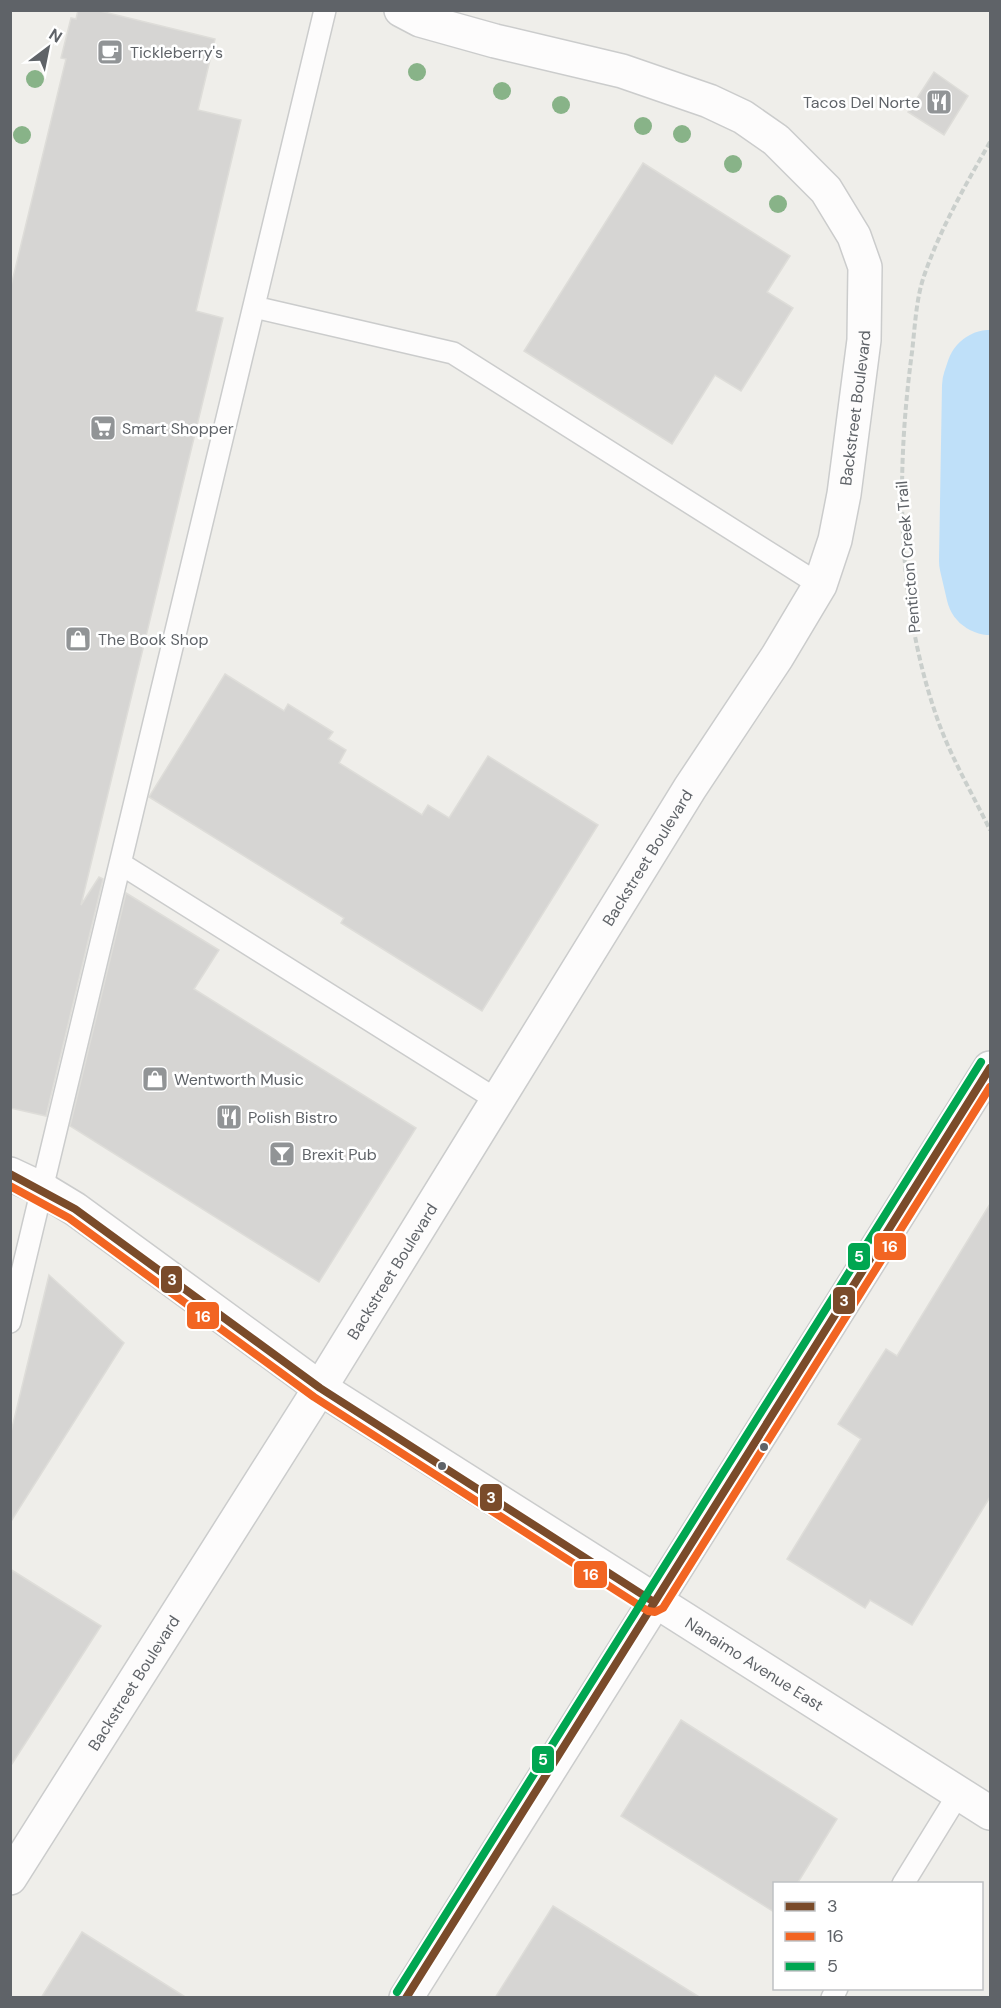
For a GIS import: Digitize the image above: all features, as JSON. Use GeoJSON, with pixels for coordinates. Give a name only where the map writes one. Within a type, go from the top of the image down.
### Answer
{"type":"FeatureCollection","features":[{"type":"Feature","properties":{"kind":"street","name":"Backstreet Boulevard"},"geometry":{"type":"LineString","coordinates":[[10,1878],[320,1388],[497,1100],[820,585],[835,540],[844,494],[866,310],[865,267],[854,236],[831,197],[804,165],[776,140],[743,117],[709,101],[622,71],[495,41],[420,20],[401,10]]}},
{"type":"Feature","properties":{"kind":"street"},"geometry":{"type":"LineString","coordinates":[[406,1998],[990,1068]]}},
{"type":"Feature","properties":{"kind":"street","name":"Nanaimo Avenue East"},"geometry":{"type":"LineString","coordinates":[[10,1174],[42,1189],[75,1209],[320,1388],[654,1602],[990,1813]]}},
{"type":"Feature","properties":{"kind":"lane"},"geometry":{"type":"LineString","coordinates":[[10,1322],[325,10]]}},
{"type":"Feature","properties":{"kind":"lane"},"geometry":{"type":"LineString","coordinates":[[254,307],[453,353],[820,585]]}},
{"type":"Feature","properties":{"kind":"lane"},"geometry":{"type":"LineString","coordinates":[[121,864],[497,1100]]}},
{"type":"Feature","properties":{"kind":"lane"},"geometry":{"type":"LineString","coordinates":[[904,1882],[959,1793]]}},
{"type":"Feature","properties":{"kind":"path","name":"Penticton Creek Trail"},"geometry":{"type":"LineString","coordinates":[[990,142],[947,220],[923,278],[908,381],[901,463],[907,579],[918,653],[936,717],[990,830]]}},
{"type":"Feature","properties":{"kind":"building"},"geometry":{"type":"Polygon","coordinates":[[[78,10],[96,10],[215,39],[198,110],[241,120],[196,311],[223,318],[81,905],[99,877],[103,879],[46,1116],[10,1108],[10,290],[66,59],[61,58],[71,18],[76,19],[78,10]]]}},
{"type":"Feature","properties":{"kind":"building","name":"Tacos Del Norte"},"geometry":{"type":"Polygon","coordinates":[[[934,72],[968,96],[944,135],[908,112],[934,72]]]}},
{"type":"Feature","properties":{"kind":"building"},"geometry":{"type":"Polygon","coordinates":[[[643,163],[790,256],[767,292],[793,308],[741,391],[715,375],[672,444],[524,351],[643,163]]]}},
{"type":"Feature","properties":{"kind":"building"},"geometry":{"type":"Polygon","coordinates":[[[225,674],[284,711],[288,704],[333,732],[328,739],[346,750],[339,763],[422,815],[428,805],[449,818],[488,756],[598,825],[482,1011],[341,923],[344,918],[149,797],[225,674]]]}},
{"type":"Feature","properties":{"kind":"building"},"geometry":{"type":"Polygon","coordinates":[[[126,893],[219,950],[194,989],[416,1128],[319,1282],[70,1126],[126,893]]]}},
{"type":"Feature","properties":{"kind":"building"},"geometry":{"type":"Polygon","coordinates":[[[990,1204],[990,1497],[912,1625],[870,1600],[865,1608],[787,1559],[861,1439],[838,1424],[886,1349],[897,1356],[990,1204]]]}},
{"type":"Feature","properties":{"kind":"building"},"geometry":{"type":"Polygon","coordinates":[[[49,1275],[124,1343],[10,1523],[10,1436],[49,1275]]]}},
{"type":"Feature","properties":{"kind":"building"},"geometry":{"type":"Polygon","coordinates":[[[10,1569],[101,1626],[10,1767],[10,1569]]]}},
{"type":"Feature","properties":{"kind":"building"},"geometry":{"type":"Polygon","coordinates":[[[681,1720],[837,1819],[798,1882],[773,1882],[773,1911],[621,1816],[681,1720]]]}},
{"type":"Feature","properties":{"kind":"building"},"geometry":{"type":"Polygon","coordinates":[[[553,1906],[701,1998],[495,1998],[553,1906]]]}},
{"type":"Feature","properties":{"kind":"building"},"geometry":{"type":"Polygon","coordinates":[[[82,1932],[187,1998],[41,1998],[82,1932]]]}},
{"type":"Feature","properties":{"kind":"waterway"},"geometry":{"type":"LineString","coordinates":[[990,374],[986,386],[983,561],[990,591]]}},
{"type":"Feature","properties":{"kind":"transit line","name":"5"},"geometry":{"type":"LineString","coordinates":[[397,1992],[981,1062]]}},
{"type":"Feature","properties":{"kind":"transit line","name":"3"},"geometry":{"type":"LineString","coordinates":[[406,1998],[990,1068]]}},
{"type":"Feature","properties":{"kind":"transit line","name":"16"},"geometry":{"type":"LineString","coordinates":[[10,1186],[69,1218],[314,1397],[648,1611],[655,1612],[663,1608],[990,1087]]}},
{"type":"Feature","properties":{"kind":"transit line","name":"3"},"geometry":{"type":"LineString","coordinates":[[10,1174],[75,1209],[320,1388],[654,1602]]}},
{"type":"Feature","properties":{"kind":"place","name":"Tickleberry's"},"geometry":{"type":"Point","coordinates":[110,52]}},
{"type":"Feature","properties":{"kind":"place","name":"Tacos Del Norte"},"geometry":{"type":"Point","coordinates":[939,102]}},
{"type":"Feature","properties":{"kind":"place","name":"Smart Shopper"},"geometry":{"type":"Point","coordinates":[103,428]}},
{"type":"Feature","properties":{"kind":"place","name":"The Book Shop"},"geometry":{"type":"Point","coordinates":[78,639]}},
{"type":"Feature","properties":{"kind":"place","name":"Wentworth Music"},"geometry":{"type":"Point","coordinates":[155,1079]}},
{"type":"Feature","properties":{"kind":"place","name":"Polish Bistro"},"geometry":{"type":"Point","coordinates":[229,1117]}},
{"type":"Feature","properties":{"kind":"place","name":"Brexit Pub"},"geometry":{"type":"Point","coordinates":[282,1154]}}]}
